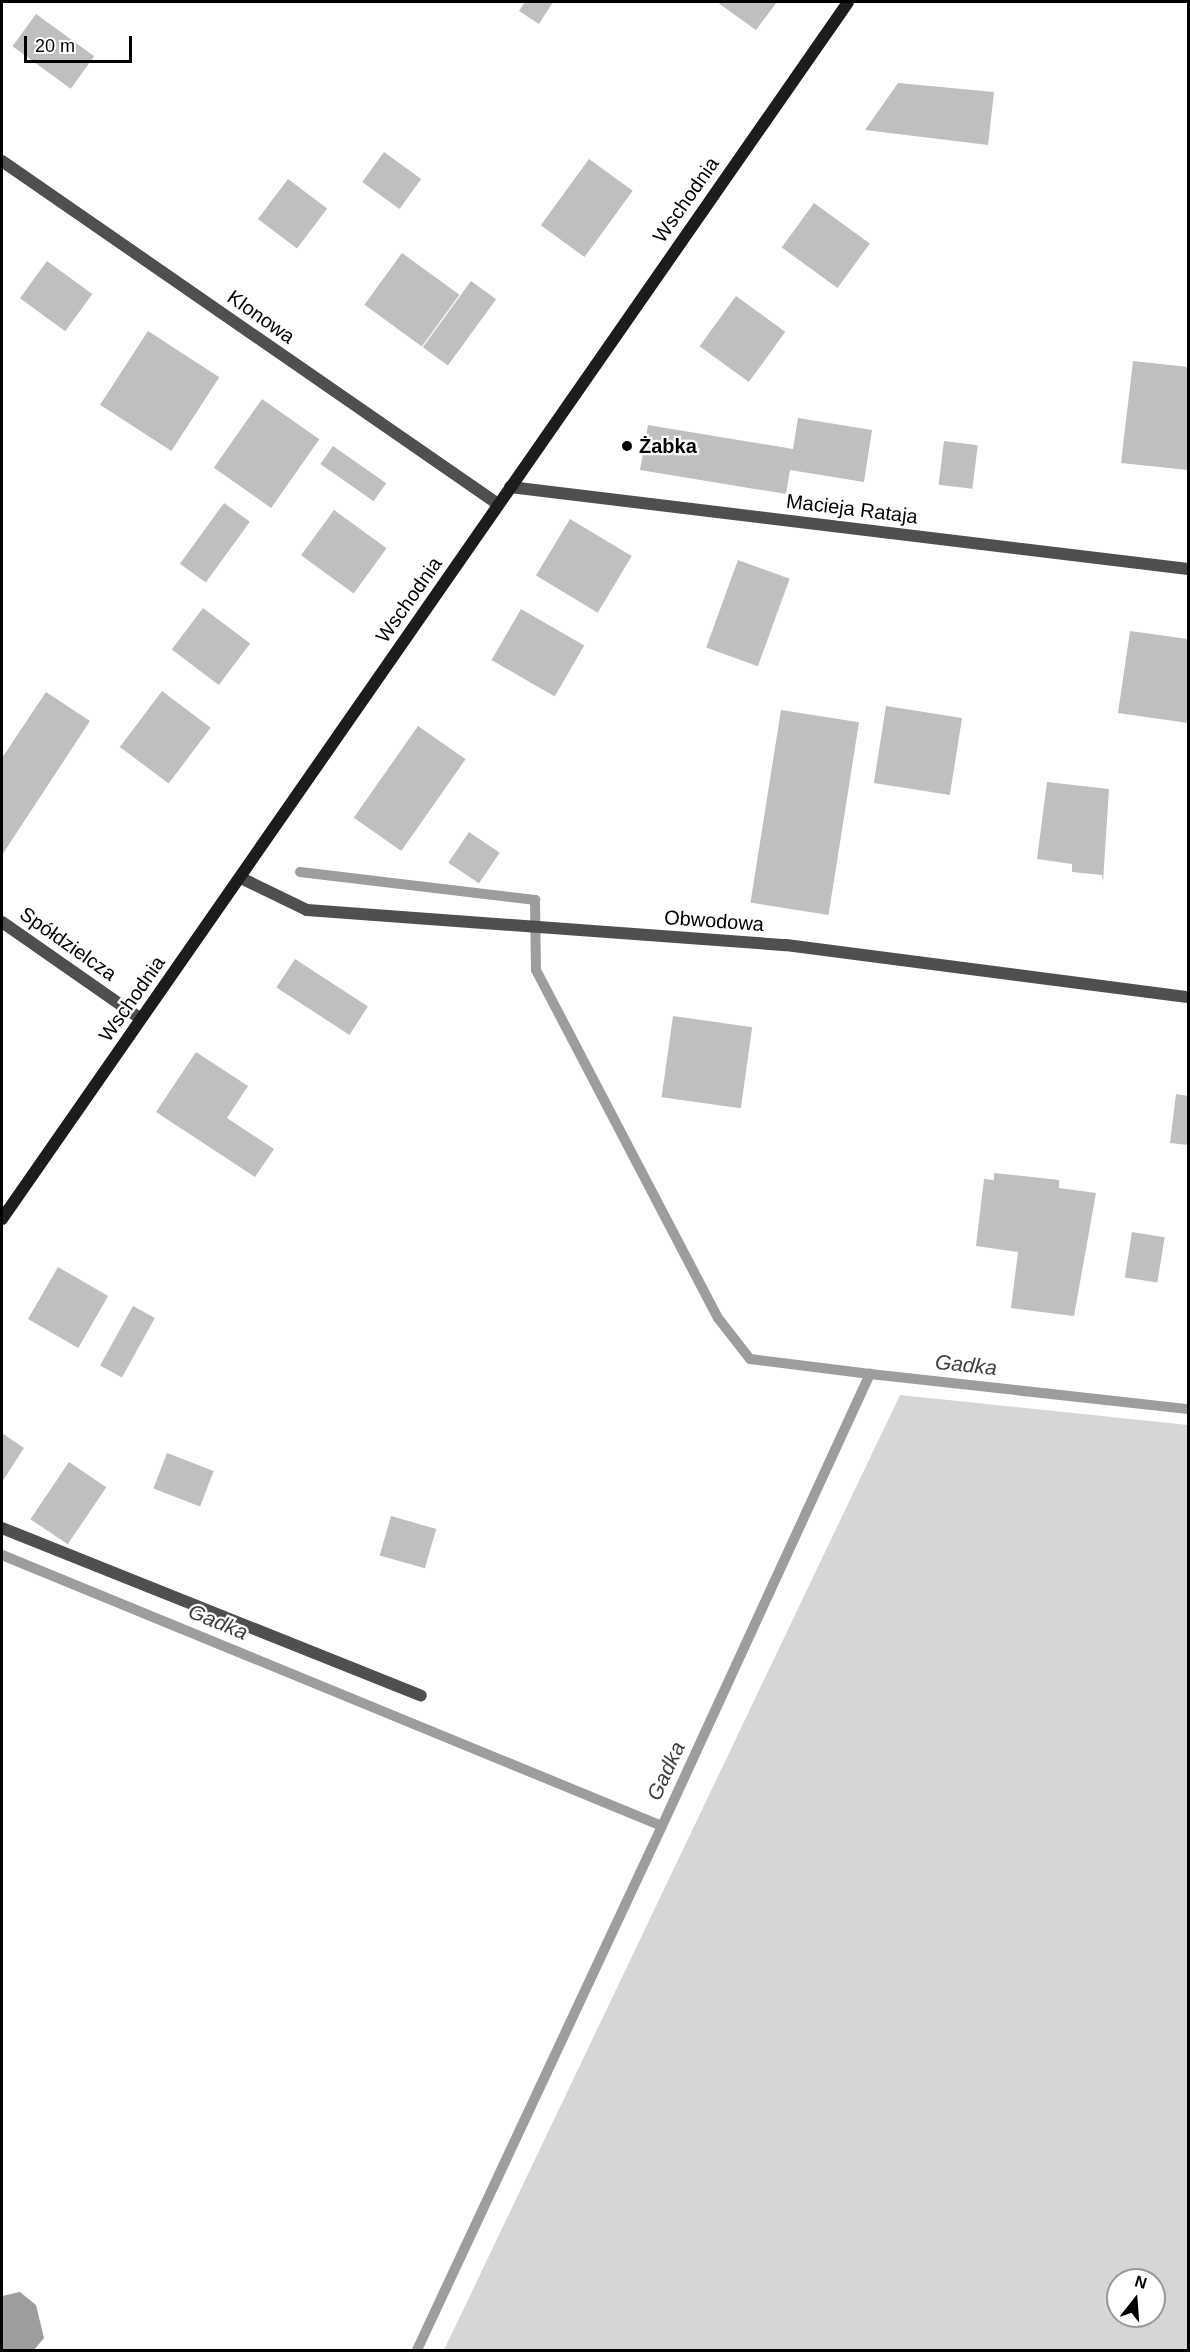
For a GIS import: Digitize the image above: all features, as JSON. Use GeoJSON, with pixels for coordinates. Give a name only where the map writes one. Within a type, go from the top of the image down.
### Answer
{"type":"FeatureCollection","features":[{"type":"Feature","properties":{"kind":"street","name":"Wschodnia"},"geometry":{"type":"LineString","coordinates":[[2,1220],[848,2]]}},
{"type":"Feature","properties":{"kind":"street","name":"Klonowa"},"geometry":{"type":"LineString","coordinates":[[2,161],[498,504]]}},
{"type":"Feature","properties":{"kind":"street","name":"Macieja Rataja"},"geometry":{"type":"LineString","coordinates":[[510,488],[1188,569]]}},
{"type":"Feature","properties":{"kind":"street","name":"Obwodowa"},"geometry":{"type":"LineString","coordinates":[[241,878],[307,910],[786,945],[1188,997]]}},
{"type":"Feature","properties":{"kind":"street","name":"Spółdzielcza"},"geometry":{"type":"LineString","coordinates":[[2,922],[141,1019]]}},
{"type":"Feature","properties":{"kind":"street"},"geometry":{"type":"LineString","coordinates":[[2,1528],[421,1696]]}},
{"type":"Feature","properties":{"kind":"shaded area"},"geometry":{"type":"Polygon","coordinates":[[[900,1395],[1188,1425],[1188,2350],[444,2350],[900,1395]]]}},
{"type":"Feature","properties":{"kind":"shaded area"},"geometry":{"type":"Polygon","coordinates":[[[20,2292],[36,2305],[44,2338],[34,2350],[2,2350],[2,2296],[20,2292]]]}},
{"type":"Feature","properties":{"kind":"building"},"geometry":{"type":"Polygon","coordinates":[[[525,2],[553,2],[539,24],[519,11],[525,2]]]}},
{"type":"Feature","properties":{"kind":"building"},"geometry":{"type":"Polygon","coordinates":[[[717,2],[777,2],[756,30],[717,2]]]}},
{"type":"Feature","properties":{"kind":"building"},"geometry":{"type":"Polygon","coordinates":[[[36,14],[94,56],[71,89],[12,46],[36,14]]]}},
{"type":"Feature","properties":{"kind":"building"},"geometry":{"type":"Polygon","coordinates":[[[898,83],[994,92],[988,145],[865,130],[898,83]]]}},
{"type":"Feature","properties":{"kind":"building"},"geometry":{"type":"Polygon","coordinates":[[[384,152],[421,179],[399,209],[362,182],[384,152]]]}},
{"type":"Feature","properties":{"kind":"building"},"geometry":{"type":"Polygon","coordinates":[[[589,159],[633,191],[584,257],[541,225],[589,159]]]}},
{"type":"Feature","properties":{"kind":"building"},"geometry":{"type":"Polygon","coordinates":[[[288,179],[327,208],[297,248],[258,219],[288,179]]]}},
{"type":"Feature","properties":{"kind":"building"},"geometry":{"type":"Polygon","coordinates":[[[814,203],[870,244],[837,288],[782,247],[814,203]]]}},
{"type":"Feature","properties":{"kind":"building"},"geometry":{"type":"Polygon","coordinates":[[[402,253],[459,295],[422,347],[364,305],[402,253]]]}},
{"type":"Feature","properties":{"kind":"building"},"geometry":{"type":"Polygon","coordinates":[[[47,261],[92,294],[65,331],[20,298],[47,261]]]}},
{"type":"Feature","properties":{"kind":"building"},"geometry":{"type":"Polygon","coordinates":[[[471,281],[496,299],[448,366],[423,347],[471,281]]]}},
{"type":"Feature","properties":{"kind":"building"},"geometry":{"type":"Polygon","coordinates":[[[736,296],[785,332],[749,382],[700,346],[736,296]]]}},
{"type":"Feature","properties":{"kind":"building"},"geometry":{"type":"Polygon","coordinates":[[[148,331],[219,377],[171,451],[100,405],[148,331]]]}},
{"type":"Feature","properties":{"kind":"building"},"geometry":{"type":"Polygon","coordinates":[[[1133,361],[1188,367],[1188,470],[1121,463],[1133,361]]]}},
{"type":"Feature","properties":{"kind":"building"},"geometry":{"type":"Polygon","coordinates":[[[262,399],[319,439],[271,508],[214,468],[262,399]]]}},
{"type":"Feature","properties":{"kind":"building"},"geometry":{"type":"Polygon","coordinates":[[[798,418],[872,430],[864,482],[790,470],[786,494],[640,470],[648,425],[793,449],[798,418]]]}},
{"type":"Feature","properties":{"kind":"building"},"geometry":{"type":"Polygon","coordinates":[[[944,441],[978,445],[972,489],[939,485],[944,441]]]}},
{"type":"Feature","properties":{"kind":"building"},"geometry":{"type":"Polygon","coordinates":[[[333,446],[386,483],[374,501],[320,464],[333,446]]]}},
{"type":"Feature","properties":{"kind":"building"},"geometry":{"type":"Polygon","coordinates":[[[224,503],[250,522],[206,582],[180,564],[224,503]]]}},
{"type":"Feature","properties":{"kind":"building"},"geometry":{"type":"Polygon","coordinates":[[[334,510],[387,548],[354,594],[301,555],[334,510]]]}},
{"type":"Feature","properties":{"kind":"building"},"geometry":{"type":"Polygon","coordinates":[[[570,519],[632,556],[598,613],[536,576],[570,519]]]}},
{"type":"Feature","properties":{"kind":"building"},"geometry":{"type":"Polygon","coordinates":[[[738,560],[790,579],[758,666],[706,647],[738,560]]]}},
{"type":"Feature","properties":{"kind":"building"},"geometry":{"type":"Polygon","coordinates":[[[203,608],[250,644],[219,685],[172,650],[203,608]]]}},
{"type":"Feature","properties":{"kind":"building"},"geometry":{"type":"Polygon","coordinates":[[[521,609],[584,646],[555,697],[492,660],[521,609]]]}},
{"type":"Feature","properties":{"kind":"building"},"geometry":{"type":"Polygon","coordinates":[[[1130,631],[1188,639],[1188,723],[1118,713],[1130,631]]]}},
{"type":"Feature","properties":{"kind":"building"},"geometry":{"type":"Polygon","coordinates":[[[162,691],[211,728],[169,784],[120,747],[162,691]]]}},
{"type":"Feature","properties":{"kind":"building"},"geometry":{"type":"Polygon","coordinates":[[[46,692],[90,721],[2,855],[2,758],[46,692]]]}},
{"type":"Feature","properties":{"kind":"building"},"geometry":{"type":"Polygon","coordinates":[[[886,706],[962,718],[950,795],[874,783],[886,706]]]}},
{"type":"Feature","properties":{"kind":"building"},"geometry":{"type":"Polygon","coordinates":[[[781,710],[859,722],[829,915],[750,903],[781,710]]]}},
{"type":"Feature","properties":{"kind":"building"},"geometry":{"type":"Polygon","coordinates":[[[418,726],[466,759],[401,851],[354,818],[418,726]]]}},
{"type":"Feature","properties":{"kind":"building"},"geometry":{"type":"Polygon","coordinates":[[[1047,782],[1109,789],[1103,882],[1102,875],[1072,872],[1072,864],[1037,859],[1047,782]]]}},
{"type":"Feature","properties":{"kind":"building"},"geometry":{"type":"Polygon","coordinates":[[[469,832],[500,853],[479,883],[448,863],[469,832]]]}},
{"type":"Feature","properties":{"kind":"building"},"geometry":{"type":"Polygon","coordinates":[[[295,959],[368,1006],[349,1035],[276,988],[295,959]]]}},
{"type":"Feature","properties":{"kind":"building"},"geometry":{"type":"Polygon","coordinates":[[[673,1016],[752,1027],[741,1108],[662,1097],[673,1016]]]}},
{"type":"Feature","properties":{"kind":"building"},"geometry":{"type":"Polygon","coordinates":[[[196,1052],[248,1086],[227,1118],[274,1149],[255,1177],[156,1112],[196,1052]]]}},
{"type":"Feature","properties":{"kind":"building"},"geometry":{"type":"Polygon","coordinates":[[[1176,1094],[1188,1096],[1188,1145],[1170,1143],[1176,1094]]]}},
{"type":"Feature","properties":{"kind":"building"},"geometry":{"type":"Polygon","coordinates":[[[994,1173],[1059,1180],[1059,1188],[1096,1193],[1074,1316],[1011,1308],[1018,1252],[976,1246],[984,1179],[994,1180],[994,1173]]]}},
{"type":"Feature","properties":{"kind":"building"},"geometry":{"type":"Polygon","coordinates":[[[1132,1232],[1165,1237],[1157,1283],[1125,1277],[1132,1232]]]}},
{"type":"Feature","properties":{"kind":"building"},"geometry":{"type":"Polygon","coordinates":[[[58,1267],[108,1296],[78,1348],[28,1319],[58,1267]]]}},
{"type":"Feature","properties":{"kind":"building"},"geometry":{"type":"Polygon","coordinates":[[[133,1306],[155,1318],[122,1378],[100,1365],[133,1306]]]}},
{"type":"Feature","properties":{"kind":"building"},"geometry":{"type":"Polygon","coordinates":[[[2,1433],[24,1448],[2,1482],[2,1433]]]}},
{"type":"Feature","properties":{"kind":"building"},"geometry":{"type":"Polygon","coordinates":[[[167,1453],[214,1471],[200,1506],[153,1488],[167,1453]]]}},
{"type":"Feature","properties":{"kind":"building"},"geometry":{"type":"Polygon","coordinates":[[[69,1462],[106,1487],[68,1544],[30,1519],[69,1462]]]}},
{"type":"Feature","properties":{"kind":"building"},"geometry":{"type":"Polygon","coordinates":[[[391,1516],[436,1529],[425,1568],[380,1555],[391,1516]]]}},
{"type":"Feature","properties":{"kind":"waterway"},"geometry":{"type":"LineString","coordinates":[[300,872],[535,900],[536,970],[718,1318],[750,1359],[870,1374]]}},
{"type":"Feature","properties":{"kind":"waterway","name":"Gadka"},"geometry":{"type":"LineString","coordinates":[[2,1555],[662,1826],[870,1374],[1188,1409]]}},
{"type":"Feature","properties":{"kind":"waterway"},"geometry":{"type":"LineString","coordinates":[[417,2350],[662,1826]]}},
{"type":"Feature","properties":{"kind":"place","name":"Żabka"},"geometry":{"type":"Point","coordinates":[627,446]}}]}
